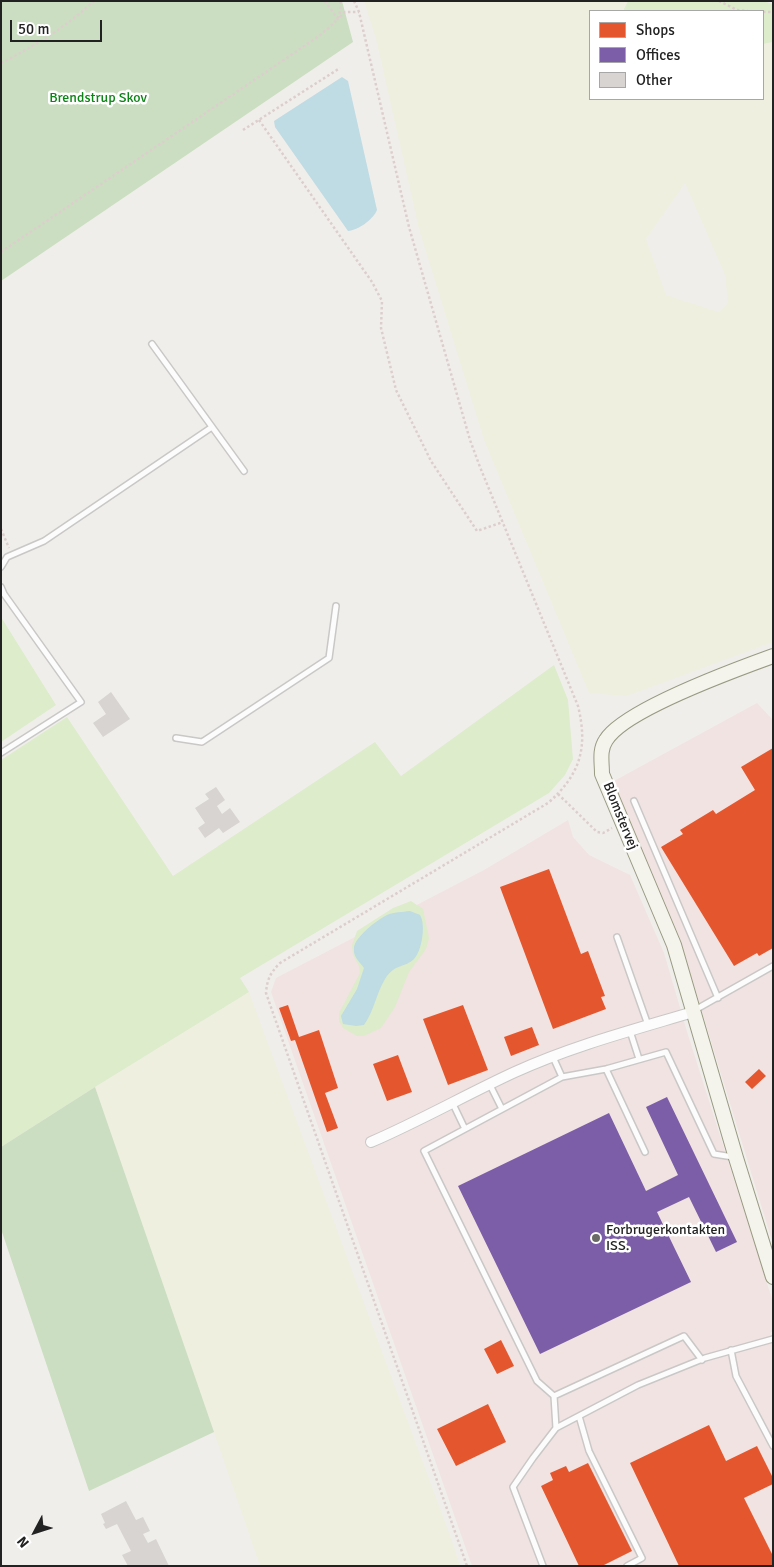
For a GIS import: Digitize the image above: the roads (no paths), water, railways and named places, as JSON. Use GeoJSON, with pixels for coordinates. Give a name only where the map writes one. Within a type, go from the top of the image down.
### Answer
{"type":"FeatureCollection","features":[{"type":"Feature","properties":{"kind":"street","name":"Blomstervej"},"geometry":{"type":"LineString","coordinates":[[773,656],[723,674],[648,709],[618,726],[605,740],[601,751],[602,774],[674,945],[773,1277]]}},
{"type":"Feature","properties":{"kind":"street"},"geometry":{"type":"LineString","coordinates":[[371,1142],[553,1057],[693,1012]]}},
{"type":"Feature","properties":{"kind":"lane"},"geometry":{"type":"LineString","coordinates":[[152,344],[244,471]]}},
{"type":"Feature","properties":{"kind":"lane"},"geometry":{"type":"LineString","coordinates":[[1,567],[7,557],[44,541],[212,427]]}},
{"type":"Feature","properties":{"kind":"lane"},"geometry":{"type":"LineString","coordinates":[[1,587],[4,594],[81,702],[1,753]]}},
{"type":"Feature","properties":{"kind":"lane"},"geometry":{"type":"LineString","coordinates":[[176,738],[202,742],[330,658],[336,606]]}},
{"type":"Feature","properties":{"kind":"lane"},"geometry":{"type":"LineString","coordinates":[[634,800],[718,998]]}},
{"type":"Feature","properties":{"kind":"lane"},"geometry":{"type":"LineString","coordinates":[[617,937],[648,1025]]}},
{"type":"Feature","properties":{"kind":"lane"},"geometry":{"type":"LineString","coordinates":[[693,1012],[773,966]]}},
{"type":"Feature","properties":{"kind":"lane"},"geometry":{"type":"LineString","coordinates":[[630,1031],[639,1059]]}},
{"type":"Feature","properties":{"kind":"lane"},"geometry":{"type":"LineString","coordinates":[[556,1428],[554,1396],[537,1381],[424,1151],[562,1077],[606,1069],[666,1052],[714,1154],[736,1158]]}},
{"type":"Feature","properties":{"kind":"lane"},"geometry":{"type":"LineString","coordinates":[[553,1057],[562,1077]]}},
{"type":"Feature","properties":{"kind":"lane"},"geometry":{"type":"LineString","coordinates":[[606,1069],[645,1152]]}},
{"type":"Feature","properties":{"kind":"lane"},"geometry":{"type":"LineString","coordinates":[[490,1085],[502,1109]]}},
{"type":"Feature","properties":{"kind":"lane"},"geometry":{"type":"LineString","coordinates":[[453,1104],[465,1129]]}},
{"type":"Feature","properties":{"kind":"lane"},"geometry":{"type":"LineString","coordinates":[[554,1396],[684,1336],[702,1360]]}},
{"type":"Feature","properties":{"kind":"lane"},"geometry":{"type":"LineString","coordinates":[[543,1566],[513,1487],[556,1428],[638,1385],[702,1360],[773,1338]]}},
{"type":"Feature","properties":{"kind":"lane"},"geometry":{"type":"LineString","coordinates":[[731,1350],[736,1376],[773,1446]]}},
{"type":"Feature","properties":{"kind":"lane"},"geometry":{"type":"LineString","coordinates":[[579,1416],[589,1451],[642,1558],[627,1566]]}},
{"type":"Feature","properties":{"kind":"water"},"geometry":{"type":"Polygon","coordinates":[[[342,77],[348,81],[377,210],[365,224],[348,231],[275,127],[274,121],[342,77]]]}},
{"type":"Feature","properties":{"kind":"water"},"geometry":{"type":"Polygon","coordinates":[[[410,911],[420,915],[423,925],[421,944],[417,955],[411,962],[392,970],[385,979],[364,1025],[343,1024],[341,1016],[357,989],[364,968],[354,954],[355,944],[367,929],[383,917],[392,913],[410,911]]]}},
{"type":"Feature","properties":{"kind":"place","name":"Forbrugerkontakten ISS."},"geometry":{"type":"Point","coordinates":[596,1238]}},
{"type":"Feature","properties":{"kind":"park label","name":"Brendstrup Skov"},"geometry":{"type":"Point","coordinates":[98,98]}}]}
